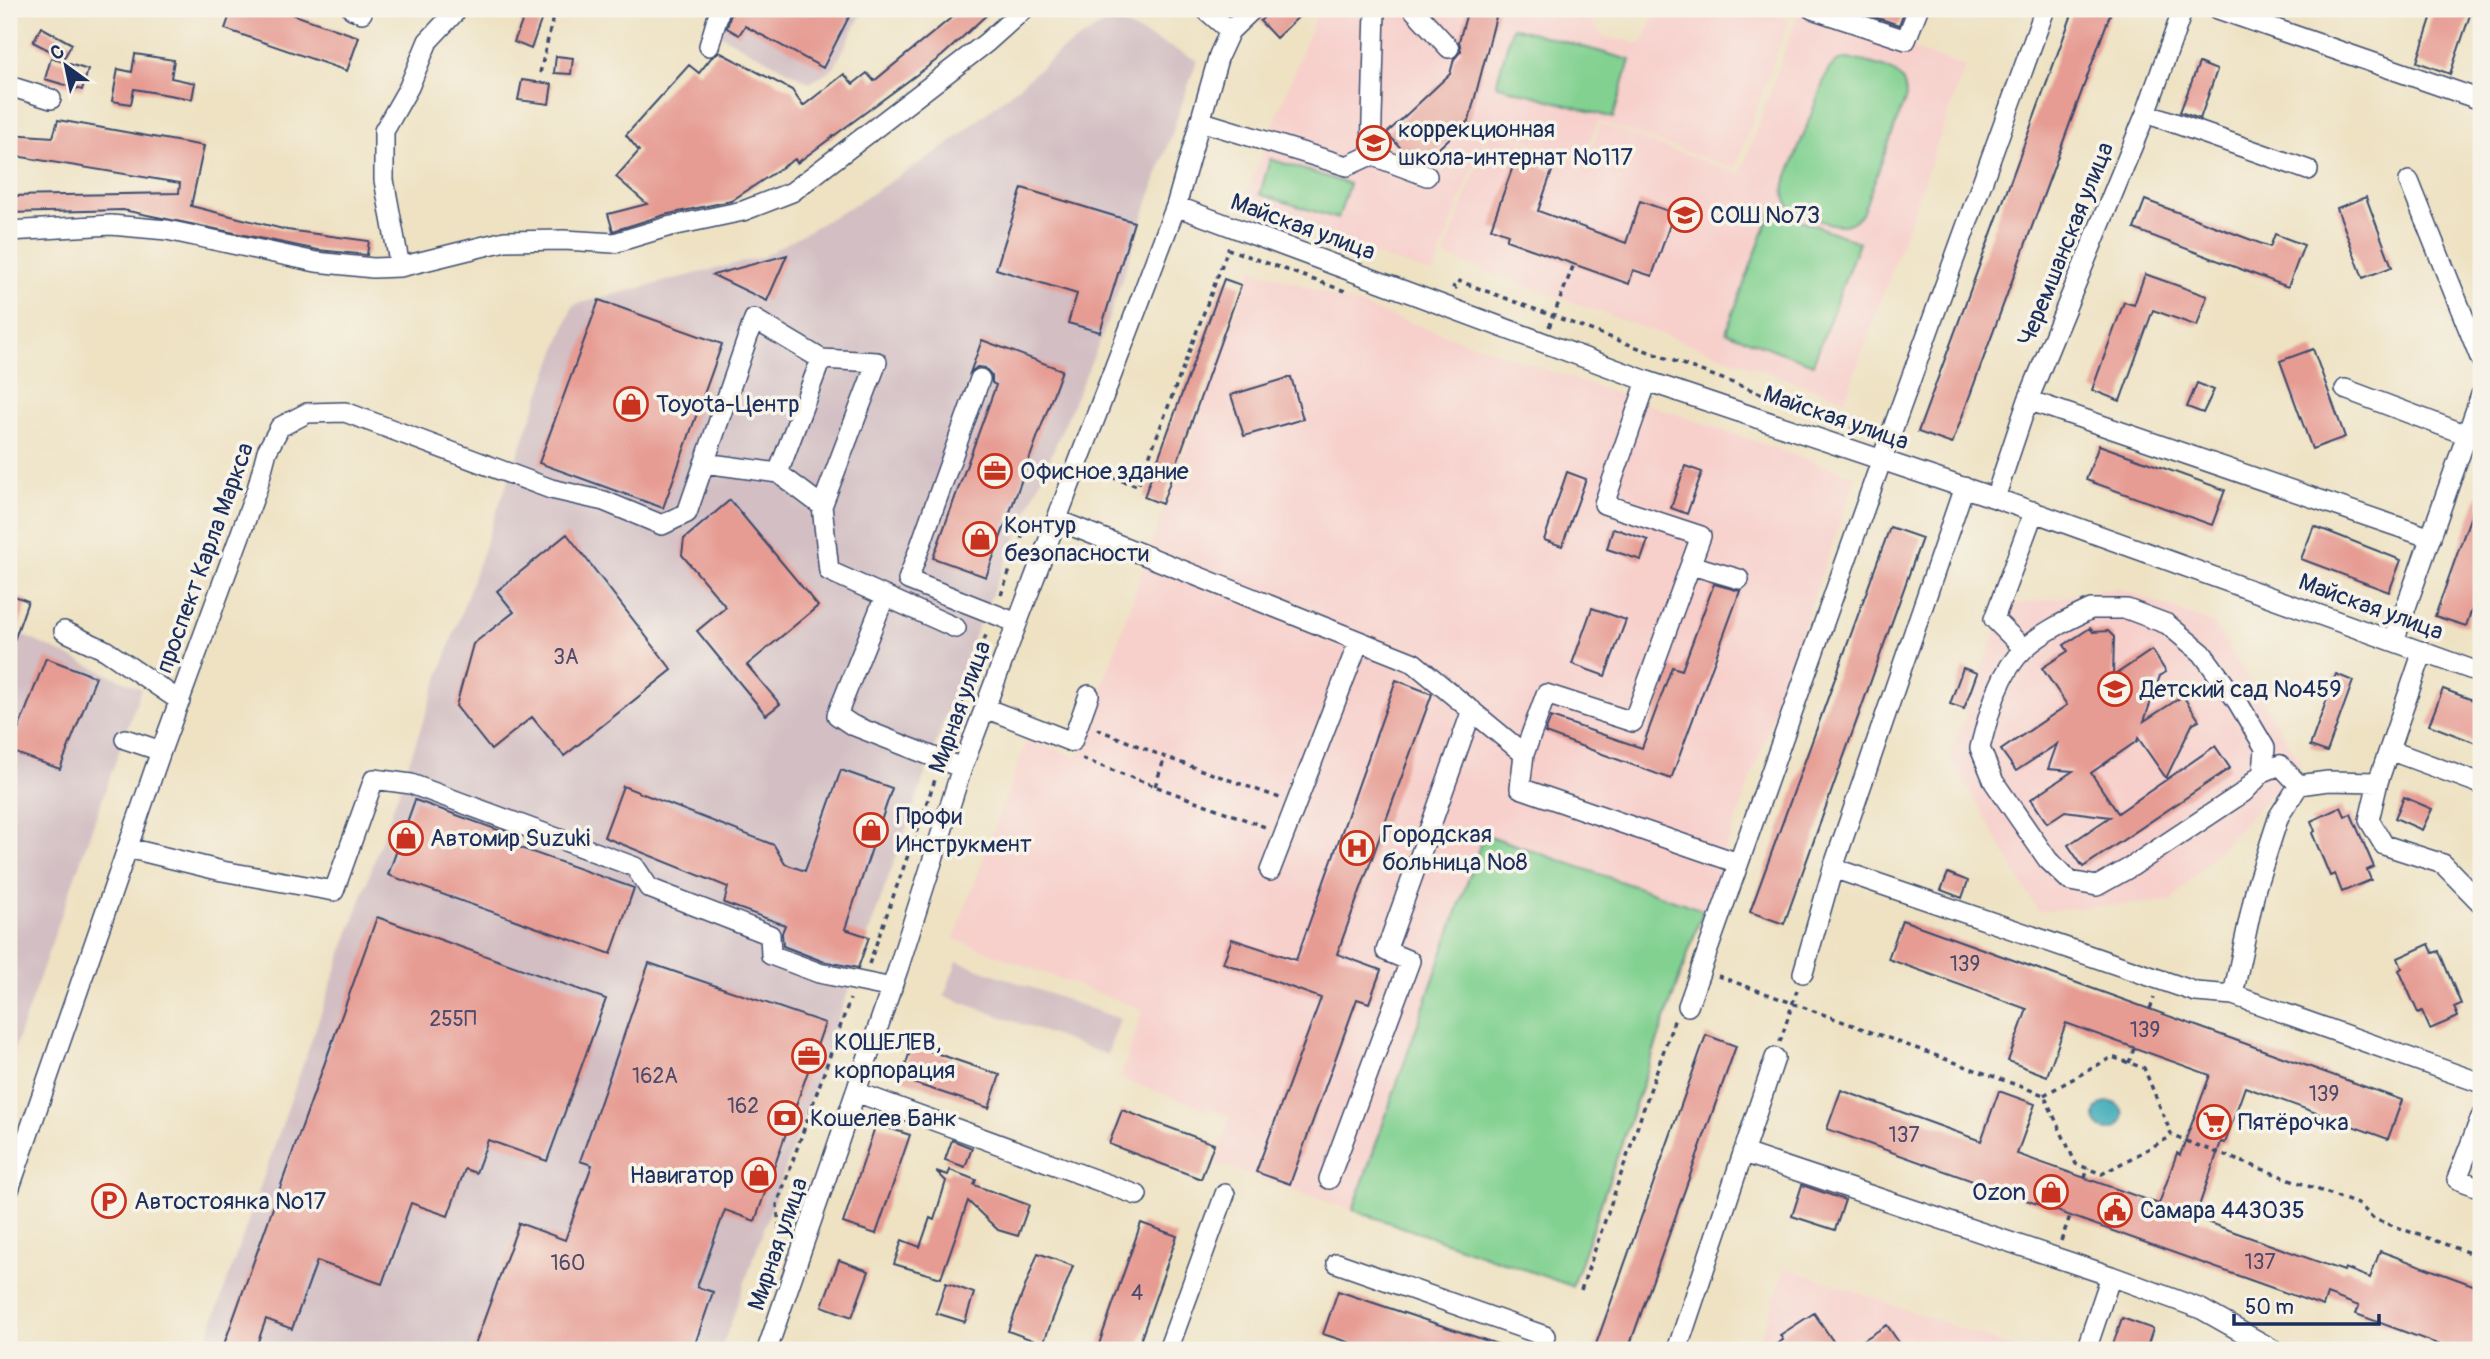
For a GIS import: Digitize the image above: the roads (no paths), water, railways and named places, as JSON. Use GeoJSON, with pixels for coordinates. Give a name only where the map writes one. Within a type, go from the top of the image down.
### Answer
{"type":"FeatureCollection","features":[{"type":"Feature","properties":{"kind":"street"},"geometry":{"type":"LineString","coordinates":[[400,267],[384,180],[384,131],[409,88],[429,41],[458,9]]}},
{"type":"Feature","properties":{"kind":"street"},"geometry":{"type":"LineString","coordinates":[[709,46],[720,9]]}},
{"type":"Feature","properties":{"kind":"street"},"geometry":{"type":"LineString","coordinates":[[9,231],[111,225],[167,230],[316,262],[373,268],[400,267],[505,242],[564,240],[614,243],[667,227],[743,211],[792,192],[986,43],[1024,9]]}},
{"type":"Feature","properties":{"kind":"street"},"geometry":{"type":"LineString","coordinates":[[1205,9],[1230,31],[1253,9]]}},
{"type":"Feature","properties":{"kind":"street"},"geometry":{"type":"LineString","coordinates":[[1371,155],[1375,9]]}},
{"type":"Feature","properties":{"kind":"street"},"geometry":{"type":"LineString","coordinates":[[1413,9],[1449,48]]}},
{"type":"Feature","properties":{"kind":"street"},"geometry":{"type":"LineString","coordinates":[[1811,9],[1906,40],[1918,9]]}},
{"type":"Feature","properties":{"kind":"street"},"geometry":{"type":"LineString","coordinates":[[1682,1011],[1701,970],[2045,9]]}},
{"type":"Feature","properties":{"kind":"street","name":"Черемшанская улица"},"geometry":{"type":"LineString","coordinates":[[1995,498],[2028,400],[2146,113],[2183,9]]}},
{"type":"Feature","properties":{"kind":"street"},"geometry":{"type":"LineString","coordinates":[[2218,9],[2481,100]]}},
{"type":"Feature","properties":{"kind":"street","name":"Мирная улица"},"geometry":{"type":"LineString","coordinates":[[767,1350],[891,988],[962,768],[1176,206],[1219,55],[1230,31]]}},
{"type":"Feature","properties":{"kind":"street"},"geometry":{"type":"LineString","coordinates":[[9,86],[51,99]]}},
{"type":"Feature","properties":{"kind":"street"},"geometry":{"type":"LineString","coordinates":[[2146,113],[2308,170]]}},
{"type":"Feature","properties":{"kind":"street"},"geometry":{"type":"LineString","coordinates":[[1200,121],[1348,166],[1371,155],[1427,176]]}},
{"type":"Feature","properties":{"kind":"street"},"geometry":{"type":"LineString","coordinates":[[2409,181],[2481,360]]}},
{"type":"Feature","properties":{"kind":"street","name":"Майская улица"},"geometry":{"type":"LineString","coordinates":[[1176,206],[1647,381],[1885,451],[1964,488],[2481,673]]}},
{"type":"Feature","properties":{"kind":"street","name":"проспект Карла Маркса"},"geometry":{"type":"LineString","coordinates":[[9,1190],[161,751],[257,489],[267,451],[279,427],[307,413],[345,412],[551,489],[604,501],[662,525],[687,513],[754,319],[821,359]]}},
{"type":"Feature","properties":{"kind":"street"},"geometry":{"type":"LineString","coordinates":[[778,473],[821,359],[877,362],[822,506],[830,571],[956,628]]}},
{"type":"Feature","properties":{"kind":"street"},"geometry":{"type":"LineString","coordinates":[[981,379],[908,580],[1017,623]]}},
{"type":"Feature","properties":{"kind":"street"},"geometry":{"type":"LineString","coordinates":[[1647,381],[1604,504],[1702,536],[1633,722],[1546,694],[1524,754],[1520,788],[1738,863]]}},
{"type":"Feature","properties":{"kind":"street"},"geometry":{"type":"LineString","coordinates":[[2346,389],[2468,435]]}},
{"type":"Feature","properties":{"kind":"street"},"geometry":{"type":"LineString","coordinates":[[2394,642],[2481,395]]}},
{"type":"Feature","properties":{"kind":"street"},"geometry":{"type":"LineString","coordinates":[[2028,400],[2431,538]]}},
{"type":"Feature","properties":{"kind":"street"},"geometry":{"type":"LineString","coordinates":[[704,463],[778,473],[822,506]]}},
{"type":"Feature","properties":{"kind":"street"},"geometry":{"type":"LineString","coordinates":[[1803,973],[1833,868],[1964,488]]}},
{"type":"Feature","properties":{"kind":"street"},"geometry":{"type":"LineString","coordinates":[[2024,649],[1994,619],[2034,511]]}},
{"type":"Feature","properties":{"kind":"street"},"geometry":{"type":"LineString","coordinates":[[1057,520],[1414,663],[1524,754]]}},
{"type":"Feature","properties":{"kind":"street"},"geometry":{"type":"LineString","coordinates":[[1691,565],[1739,579]]}},
{"type":"Feature","properties":{"kind":"street"},"geometry":{"type":"LineString","coordinates":[[885,596],[837,715],[852,725],[962,768]]}},
{"type":"Feature","properties":{"kind":"street"},"geometry":{"type":"LineString","coordinates":[[2263,772],[2265,748],[2237,701],[2202,653],[2167,624],[2127,609],[2091,609],[2060,624],[2024,649],[2003,679],[1980,748],[1994,782],[2048,860],[2070,881],[2097,886],[2131,867],[2244,792],[2263,772],[2280,765],[2299,785]]}},
{"type":"Feature","properties":{"kind":"street"},"geometry":{"type":"LineString","coordinates":[[64,631],[105,650],[180,701]]}},
{"type":"Feature","properties":{"kind":"street"},"geometry":{"type":"LineString","coordinates":[[1270,871],[1359,641]]}},
{"type":"Feature","properties":{"kind":"street"},"geometry":{"type":"LineString","coordinates":[[2423,651],[2378,782],[2369,820],[2384,845],[2444,864],[2481,903]]}},
{"type":"Feature","properties":{"kind":"street"},"geometry":{"type":"LineString","coordinates":[[985,708],[1072,741],[1089,695]]}},
{"type":"Feature","properties":{"kind":"street"},"geometry":{"type":"LineString","coordinates":[[1329,1179],[1410,961],[1386,951],[1472,710]]}},
{"type":"Feature","properties":{"kind":"street"},"geometry":{"type":"LineString","coordinates":[[125,739],[161,751]]}},
{"type":"Feature","properties":{"kind":"street"},"geometry":{"type":"LineString","coordinates":[[2389,750],[2481,784]]}},
{"type":"Feature","properties":{"kind":"street"},"geometry":{"type":"LineString","coordinates":[[128,848],[222,872],[334,891],[374,779],[411,784],[635,867],[649,888],[770,935],[771,954],[819,973],[891,988]]}},
{"type":"Feature","properties":{"kind":"street"},"geometry":{"type":"LineString","coordinates":[[2233,995],[2256,887],[2279,816],[2299,785],[2328,780],[2378,782]]}},
{"type":"Feature","properties":{"kind":"street"},"geometry":{"type":"LineString","coordinates":[[1833,868],[2196,992],[2233,995],[2481,1083]]}},
{"type":"Feature","properties":{"kind":"street"},"geometry":{"type":"LineString","coordinates":[[1677,1350],[1775,1058]]}},
{"type":"Feature","properties":{"kind":"street"},"geometry":{"type":"LineString","coordinates":[[856,1092],[1137,1195]]}},
{"type":"Feature","properties":{"kind":"street"},"geometry":{"type":"LineString","coordinates":[[2481,1117],[2457,1179],[2481,1188]]}},
{"type":"Feature","properties":{"kind":"street"},"geometry":{"type":"LineString","coordinates":[[1744,1153],[2111,1276],[2201,1309],[2274,1350]]}},
{"type":"Feature","properties":{"kind":"street"},"geometry":{"type":"LineString","coordinates":[[1168,1350],[1225,1194]]}},
{"type":"Feature","properties":{"kind":"street"},"geometry":{"type":"LineString","coordinates":[[1337,1263],[1545,1336],[1540,1350]]}},
{"type":"Feature","properties":{"kind":"street"},"geometry":{"type":"LineString","coordinates":[[2086,1350],[2111,1276]]}},
{"type":"Feature","properties":{"kind":"water"},"geometry":{"type":"Polygon","coordinates":[[[2109,1102],[2119,1106],[2123,1116],[2119,1126],[2109,1130],[2099,1126],[2095,1116],[2099,1106],[2109,1102]]]}},
{"type":"Feature","properties":{"kind":"place","name":"коррекционная школа-интернат №117"},"geometry":{"type":"Point","coordinates":[1374,143]}},
{"type":"Feature","properties":{"kind":"place","name":"СОШ №73"},"geometry":{"type":"Point","coordinates":[1685,215]}},
{"type":"Feature","properties":{"kind":"place","name":"Toyota-Центр"},"geometry":{"type":"Point","coordinates":[631,404]}},
{"type":"Feature","properties":{"kind":"place","name":"Офисное здание"},"geometry":{"type":"Point","coordinates":[995,471]}},
{"type":"Feature","properties":{"kind":"place","name":"Контур безопасности"},"geometry":{"type":"Point","coordinates":[980,539]}},
{"type":"Feature","properties":{"kind":"place","name":"Детский сад №459"},"geometry":{"type":"Point","coordinates":[2115,689]}},
{"type":"Feature","properties":{"kind":"place","name":"Профи Инструкмент"},"geometry":{"type":"Point","coordinates":[871,830]}},
{"type":"Feature","properties":{"kind":"place","name":"Автомир Suzuki"},"geometry":{"type":"Point","coordinates":[406,838]}},
{"type":"Feature","properties":{"kind":"place","name":"Городская больница №8"},"geometry":{"type":"Point","coordinates":[1357,848]}},
{"type":"Feature","properties":{"kind":"place","name":"КОШЕЛЕВ, корпорация"},"geometry":{"type":"Point","coordinates":[809,1056]}},
{"type":"Feature","properties":{"kind":"place","name":"Кошелев Банк"},"geometry":{"type":"Point","coordinates":[785,1118]}},
{"type":"Feature","properties":{"kind":"place","name":"Пятёрочка"},"geometry":{"type":"Point","coordinates":[2214,1122]}},
{"type":"Feature","properties":{"kind":"place","name":"Навигатор"},"geometry":{"type":"Point","coordinates":[759,1175]}},
{"type":"Feature","properties":{"kind":"place","name":"Ozon"},"geometry":{"type":"Point","coordinates":[2051,1192]}},
{"type":"Feature","properties":{"kind":"place","name":"Автостоянка №17"},"geometry":{"type":"Point","coordinates":[109,1201]}},
{"type":"Feature","properties":{"kind":"place","name":"Самара 443035"},"geometry":{"type":"Point","coordinates":[2115,1210]}}]}
